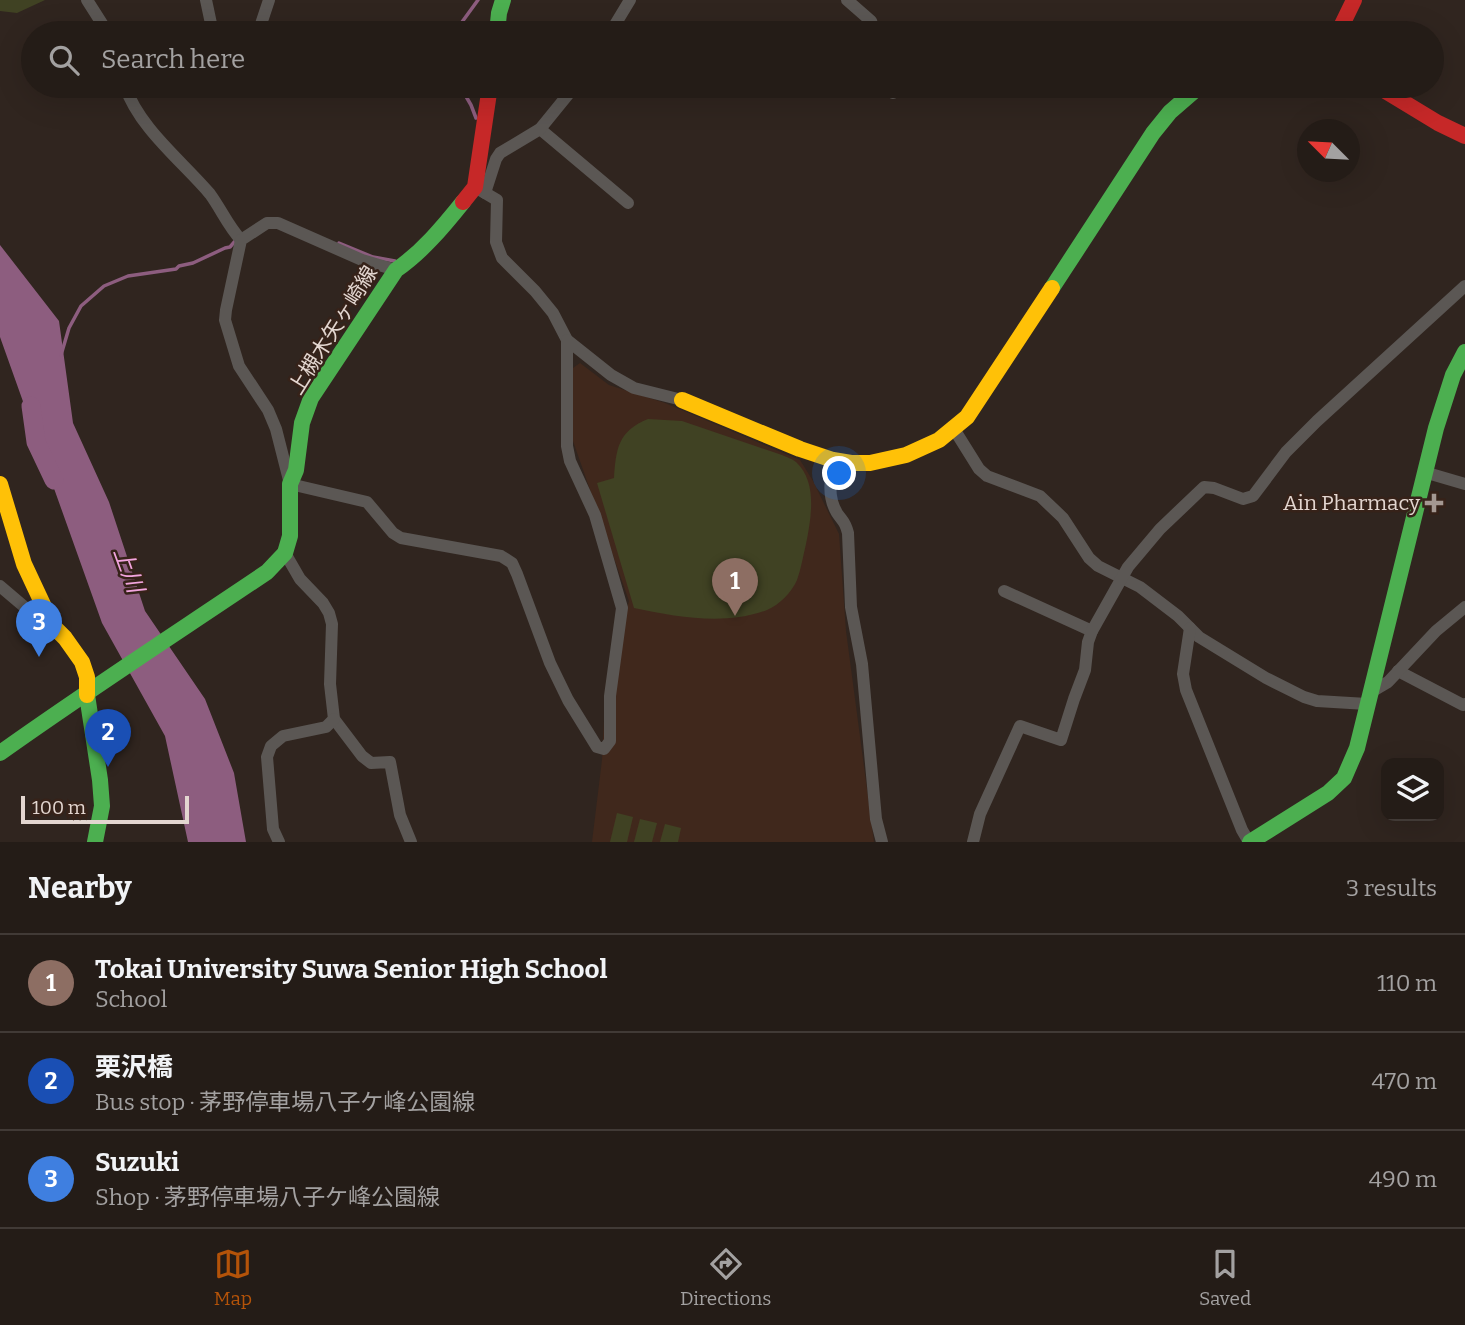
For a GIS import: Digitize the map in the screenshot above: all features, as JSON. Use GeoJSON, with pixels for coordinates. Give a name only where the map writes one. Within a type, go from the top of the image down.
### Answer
{"type":"FeatureCollection","features":[{"type":"Feature","properties":{"kind":"street"},"geometry":{"type":"LineString","coordinates":[[87,0],[100,21]]}},
{"type":"Feature","properties":{"kind":"street"},"geometry":{"type":"LineString","coordinates":[[206,0],[210,21]]}},
{"type":"Feature","properties":{"kind":"street"},"geometry":{"type":"LineString","coordinates":[[262,21],[269,0]]}},
{"type":"Feature","properties":{"kind":"street"},"geometry":{"type":"LineString","coordinates":[[498,21],[503,0]]}},
{"type":"Feature","properties":{"kind":"street"},"geometry":{"type":"LineString","coordinates":[[617,21],[629,0]]}},
{"type":"Feature","properties":{"kind":"street"},"geometry":{"type":"LineString","coordinates":[[847,0],[871,21]]}},
{"type":"Feature","properties":{"kind":"street"},"geometry":{"type":"LineString","coordinates":[[1344,21],[1354,0]]}},
{"type":"Feature","properties":{"kind":"street"},"geometry":{"type":"LineString","coordinates":[[132,98],[148,127],[211,196],[238,237],[225,320],[239,366],[268,410],[276,429],[290,484],[367,502],[393,533],[401,538],[501,556],[512,563],[550,663],[568,700],[597,747],[604,748],[610,741],[610,696],[622,608],[595,515],[570,461],[566,446],[567,340]]}},
{"type":"Feature","properties":{"kind":"street"},"geometry":{"type":"LineString","coordinates":[[480,190],[489,98]]}},
{"type":"Feature","properties":{"kind":"street"},"geometry":{"type":"LineString","coordinates":[[480,190],[500,153],[540,130],[565,98]]}},
{"type":"Feature","properties":{"kind":"street"},"geometry":{"type":"LineString","coordinates":[[480,190],[496,200],[496,242],[502,258],[536,291],[553,313],[567,340],[611,376],[634,388],[682,400],[799,449],[835,460],[863,463],[883,461],[924,448],[954,429],[967,417],[1153,133],[1186,98]]}},
{"type":"Feature","properties":{"kind":"street"},"geometry":{"type":"LineString","coordinates":[[1397,98],[1465,136]]}},
{"type":"Feature","properties":{"kind":"street"},"geometry":{"type":"LineString","coordinates":[[540,130],[628,203]]}},
{"type":"Feature","properties":{"kind":"street","name":"上槻木矢ヶ崎線"},"geometry":{"type":"LineString","coordinates":[[285,553],[290,536],[290,484],[296,470],[302,423],[311,398],[396,270],[480,190]]}},
{"type":"Feature","properties":{"kind":"street"},"geometry":{"type":"LineString","coordinates":[[238,237],[267,223],[278,223],[362,260],[396,270]]}},
{"type":"Feature","properties":{"kind":"street"},"geometry":{"type":"LineString","coordinates":[[973,842],[980,814],[1020,726],[1061,740],[1085,670],[1092,631],[1128,567],[1144,547],[1204,487],[1243,499],[1253,496],[1286,452],[1317,421],[1465,286]]}},
{"type":"Feature","properties":{"kind":"street"},"geometry":{"type":"LineString","coordinates":[[1190,628],[1183,674],[1186,690],[1242,830],[1250,842],[1328,793],[1344,778],[1357,748],[1436,428],[1453,375],[1465,352]]}},
{"type":"Feature","properties":{"kind":"street"},"geometry":{"type":"LineString","coordinates":[[954,429],[979,470],[987,476],[1040,496],[1063,518],[1089,558],[1098,566],[1140,587],[1178,616],[1199,637],[1304,697],[1317,701],[1369,698],[1388,682],[1436,631],[1465,607]]}},
{"type":"Feature","properties":{"kind":"street"},"geometry":{"type":"LineString","coordinates":[[835,460],[830,479],[830,495],[848,533],[851,607],[862,664],[876,819],[882,842]]}},
{"type":"Feature","properties":{"kind":"street"},"geometry":{"type":"LineString","coordinates":[[1424,472],[1465,484]]}},
{"type":"Feature","properties":{"kind":"street"},"geometry":{"type":"LineString","coordinates":[[0,484],[24,564],[53,626]]}},
{"type":"Feature","properties":{"kind":"street"},"geometry":{"type":"LineString","coordinates":[[0,753],[267,572],[285,553],[300,579],[329,613],[332,624],[330,684],[334,719],[362,756],[371,762],[390,762],[400,815],[411,842]]}},
{"type":"Feature","properties":{"kind":"street"},"geometry":{"type":"LineString","coordinates":[[0,586],[34,615],[53,626],[82,662],[87,677],[102,806],[95,842]]}},
{"type":"Feature","properties":{"kind":"street"},"geometry":{"type":"LineString","coordinates":[[1004,591],[1092,631]]}},
{"type":"Feature","properties":{"kind":"street"},"geometry":{"type":"LineString","coordinates":[[1398,671],[1465,704]]}},
{"type":"Feature","properties":{"kind":"street"},"geometry":{"type":"LineString","coordinates":[[279,842],[273,829],[267,757],[271,746],[283,736],[326,727],[334,719]]}},
{"type":"Feature","properties":{"kind":"shaded area"},"geometry":{"type":"Polygon","coordinates":[[[580,363],[609,385],[665,403],[800,460],[813,481],[839,534],[846,631],[874,842],[592,842],[602,760],[606,682],[629,601],[573,441],[573,368],[580,363]]]}},
{"type":"Feature","properties":{"kind":"green space"},"geometry":{"type":"Polygon","coordinates":[[[0,0],[45,0],[17,13],[0,11],[0,0]]]}},
{"type":"Feature","properties":{"kind":"green space"},"geometry":{"type":"Polygon","coordinates":[[[648,419],[682,421],[782,455],[795,461],[803,470],[808,480],[811,501],[806,544],[795,585],[776,605],[751,615],[718,619],[684,617],[634,608],[597,483],[614,478],[618,450],[625,435],[648,419]]]}},
{"type":"Feature","properties":{"kind":"green space"},"geometry":{"type":"Polygon","coordinates":[[[617,813],[633,817],[627,842],[610,842],[617,813]]]}},
{"type":"Feature","properties":{"kind":"green space"},"geometry":{"type":"Polygon","coordinates":[[[640,819],[657,823],[652,842],[634,842],[640,819]]]}},
{"type":"Feature","properties":{"kind":"green space"},"geometry":{"type":"Polygon","coordinates":[[[665,824],[681,828],[678,842],[660,842],[665,824]]]}},
{"type":"Feature","properties":{"kind":"water"},"geometry":{"type":"Polygon","coordinates":[[[0,245],[59,321],[73,423],[109,502],[145,611],[205,699],[234,773],[246,842],[188,842],[165,736],[102,623],[0,337],[0,245]]]}},
{"type":"Feature","properties":{"kind":"waterway"},"geometry":{"type":"LineString","coordinates":[[463,21],[478,0]]}},
{"type":"Feature","properties":{"kind":"waterway"},"geometry":{"type":"LineString","coordinates":[[467,98],[476,118]]}},
{"type":"Feature","properties":{"kind":"waterway"},"geometry":{"type":"LineString","coordinates":[[61,355],[69,328],[81,306],[104,286],[128,276],[176,269],[230,247],[236,240]]}},
{"type":"Feature","properties":{"kind":"waterway"},"geometry":{"type":"LineString","coordinates":[[339,243],[373,257],[395,261]]}},
{"type":"Feature","properties":{"kind":"waterway","name":"上川"},"geometry":{"type":"LineString","coordinates":[[31,406],[36,442],[54,480]]}},
{"type":"Feature","properties":{"kind":"traffic: fast"},"geometry":{"type":"LineString","coordinates":[[498,21],[503,0]]}},
{"type":"Feature","properties":{"kind":"traffic: fast"},"geometry":{"type":"LineString","coordinates":[[1052,288],[1153,133],[1186,98]]}},
{"type":"Feature","properties":{"kind":"traffic: fast"},"geometry":{"type":"LineString","coordinates":[[0,753],[267,572],[285,553],[290,536],[290,484],[296,470],[302,423],[311,398],[396,270],[440,230],[463,202]]}},
{"type":"Feature","properties":{"kind":"traffic: fast"},"geometry":{"type":"LineString","coordinates":[[1250,842],[1328,793],[1344,778],[1357,748],[1436,428],[1453,375],[1465,352]]}},
{"type":"Feature","properties":{"kind":"traffic: fast"},"geometry":{"type":"LineString","coordinates":[[87,695],[102,806],[95,842]]}},
{"type":"Feature","properties":{"kind":"traffic: slow"},"geometry":{"type":"LineString","coordinates":[[682,400],[833,460],[870,463],[906,455],[939,440],[967,417],[1052,288]]}},
{"type":"Feature","properties":{"kind":"traffic: slow"},"geometry":{"type":"LineString","coordinates":[[0,484],[24,564],[53,626],[82,662],[87,677],[87,695]]}},
{"type":"Feature","properties":{"kind":"traffic: jam"},"geometry":{"type":"LineString","coordinates":[[1344,21],[1354,0]]}},
{"type":"Feature","properties":{"kind":"traffic: jam"},"geometry":{"type":"LineString","coordinates":[[463,202],[475,187],[488,98]]}},
{"type":"Feature","properties":{"kind":"traffic: jam"},"geometry":{"type":"LineString","coordinates":[[1397,98],[1465,136]]}},
{"type":"Feature","properties":{"kind":"place","name":"Ain Pharmacy"},"geometry":{"type":"Point","coordinates":[1434,503]}},
{"type":"Feature","properties":{"kind":"place","name":"Tokai University Suwa Senior High School"},"geometry":{"type":"Point","coordinates":[735,616]}},
{"type":"Feature","properties":{"kind":"place","name":"Suzuki"},"geometry":{"type":"Point","coordinates":[39,657]}},
{"type":"Feature","properties":{"kind":"place","name":"栗沢橋"},"geometry":{"type":"Point","coordinates":[108,767]}}]}
